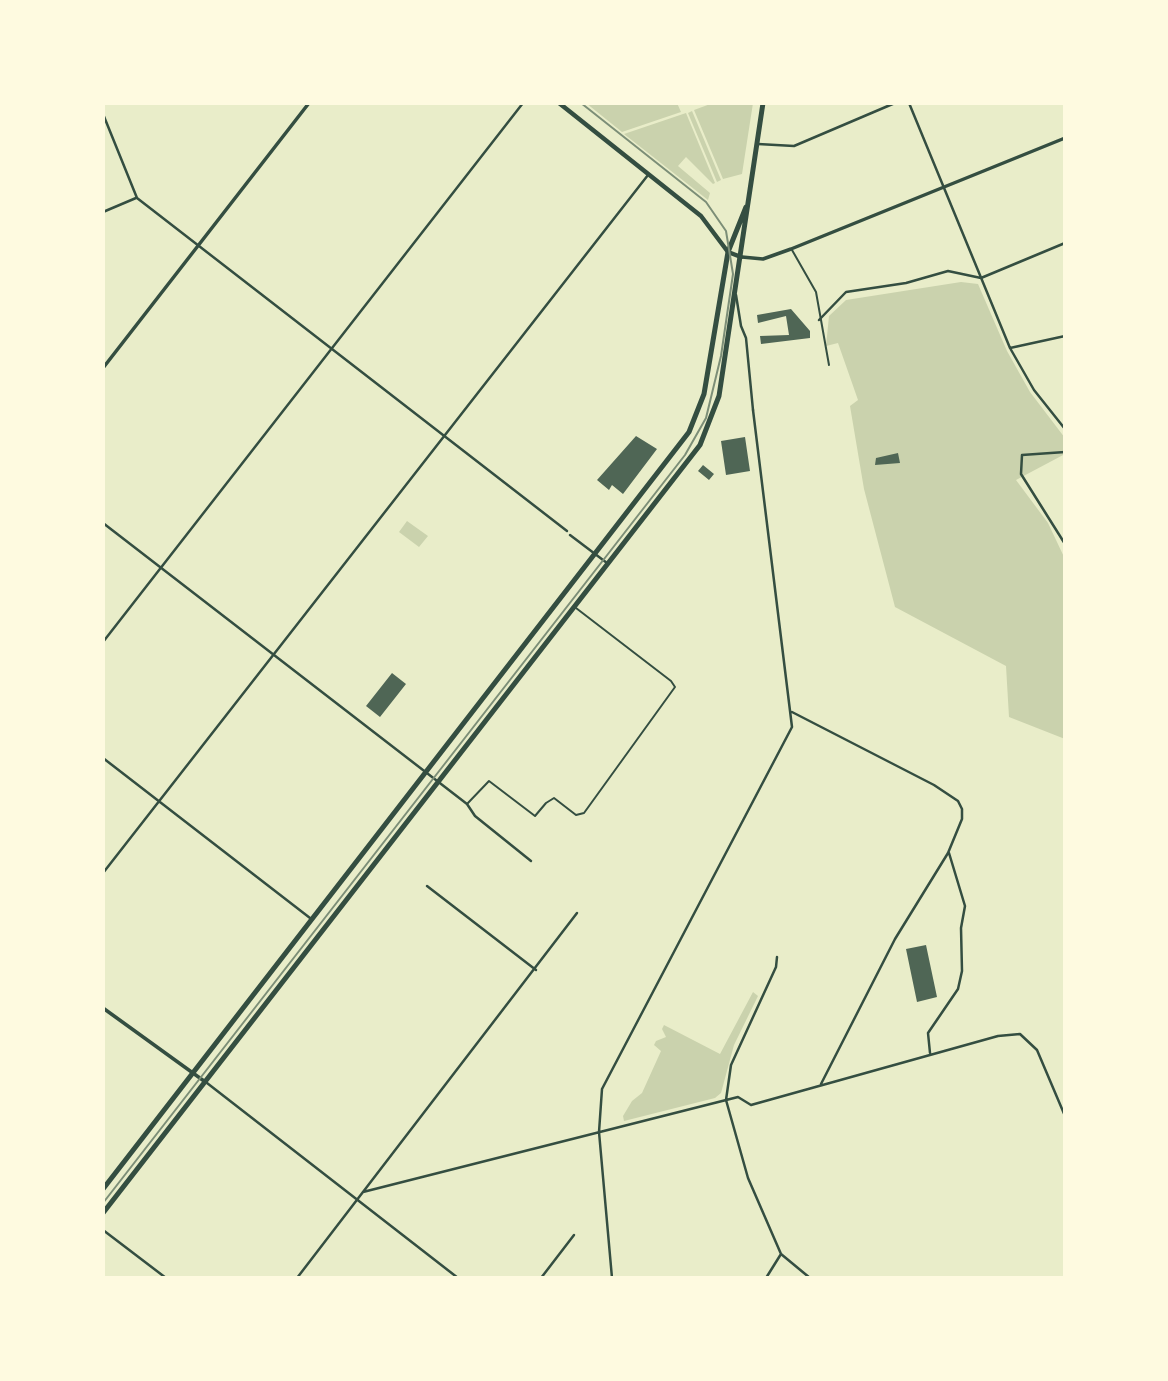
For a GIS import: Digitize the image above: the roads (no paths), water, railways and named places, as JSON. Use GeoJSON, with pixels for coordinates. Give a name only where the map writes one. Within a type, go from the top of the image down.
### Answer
{"type":"FeatureCollection","features":[{"type":"Feature","properties":{"kind":"highway"},"geometry":{"type":"LineString","coordinates":[[103,1213],[609,565],[690,459],[707,431],[719,396],[742,257],[763,103]]}},
{"type":"Feature","properties":{"kind":"highway"},"geometry":{"type":"LineString","coordinates":[[103,1189],[689,432],[704,394],[728,252],[749,201]]}},
{"type":"Feature","properties":{"kind":"main road"},"geometry":{"type":"LineString","coordinates":[[559,103],[701,216],[728,252],[742,257]]}},
{"type":"Feature","properties":{"kind":"street"},"geometry":{"type":"LineString","coordinates":[[103,368],[309,103]]}},
{"type":"Feature","properties":{"kind":"street"},"geometry":{"type":"LineString","coordinates":[[103,642],[523,103]]}},
{"type":"Feature","properties":{"kind":"street"},"geometry":{"type":"LineString","coordinates":[[758,144],[794,146],[895,103]]}},
{"type":"Feature","properties":{"kind":"street"},"geometry":{"type":"LineString","coordinates":[[909,103],[1010,348],[1034,390],[1065,429]]}},
{"type":"Feature","properties":{"kind":"street"},"geometry":{"type":"LineString","coordinates":[[103,114],[137,198],[609,565]]}},
{"type":"Feature","properties":{"kind":"street"},"geometry":{"type":"LineString","coordinates":[[742,257],[763,259],[791,249],[1065,138]]}},
{"type":"Feature","properties":{"kind":"street"},"geometry":{"type":"LineString","coordinates":[[103,873],[649,174]]}},
{"type":"Feature","properties":{"kind":"street"},"geometry":{"type":"LineString","coordinates":[[103,212],[137,198]]}},
{"type":"Feature","properties":{"kind":"street"},"geometry":{"type":"LineString","coordinates":[[819,320],[846,292],[906,283],[948,271],[981,278],[1065,243]]}},
{"type":"Feature","properties":{"kind":"street"},"geometry":{"type":"LineString","coordinates":[[612,1278],[599,1132],[602,1088],[792,727],[746,338],[741,326],[736,295]]}},
{"type":"Feature","properties":{"kind":"street"},"geometry":{"type":"LineString","coordinates":[[1010,348],[1065,336]]}},
{"type":"Feature","properties":{"kind":"street"},"geometry":{"type":"LineString","coordinates":[[1065,453],[1022,455],[1021,474],[1065,544]]}},
{"type":"Feature","properties":{"kind":"street"},"geometry":{"type":"LineString","coordinates":[[103,523],[467,804],[475,816],[531,861]]}},
{"type":"Feature","properties":{"kind":"street"},"geometry":{"type":"LineString","coordinates":[[791,712],[929,782],[958,801],[962,810],[962,819],[948,853],[895,939],[821,1084]]}},
{"type":"Feature","properties":{"kind":"street"},"geometry":{"type":"LineString","coordinates":[[103,758],[313,920]]}},
{"type":"Feature","properties":{"kind":"street"},"geometry":{"type":"LineString","coordinates":[[930,1053],[928,1033],[958,989],[962,971],[961,928],[965,906],[948,853]]}},
{"type":"Feature","properties":{"kind":"street"},"geometry":{"type":"LineString","coordinates":[[427,886],[536,970]]}},
{"type":"Feature","properties":{"kind":"street"},"geometry":{"type":"LineString","coordinates":[[297,1278],[578,914]]}},
{"type":"Feature","properties":{"kind":"street"},"geometry":{"type":"LineString","coordinates":[[777,957],[776,967],[731,1065],[726,1100],[748,1178],[780,1254],[810,1278]]}},
{"type":"Feature","properties":{"kind":"street"},"geometry":{"type":"LineString","coordinates":[[103,1008],[204,1081],[458,1278]]}},
{"type":"Feature","properties":{"kind":"street"},"geometry":{"type":"LineString","coordinates":[[363,1192],[738,1097],[751,1105],[998,1036],[1020,1034],[1037,1050],[1065,1116]]}},
{"type":"Feature","properties":{"kind":"street"},"geometry":{"type":"LineString","coordinates":[[103,1230],[166,1278]]}},
{"type":"Feature","properties":{"kind":"street"},"geometry":{"type":"LineString","coordinates":[[541,1278],[574,1235]]}},
{"type":"Feature","properties":{"kind":"street"},"geometry":{"type":"LineString","coordinates":[[766,1278],[780,1254]]}},
{"type":"Feature","properties":{"kind":"lane"},"geometry":{"type":"LineString","coordinates":[[791,249],[816,292],[829,365]]}},
{"type":"Feature","properties":{"kind":"lane"},"geometry":{"type":"LineString","coordinates":[[467,804],[489,781],[535,816],[554,798],[576,815],[584,813],[675,687],[671,681],[575,607]]}},
{"type":"Feature","properties":{"kind":"tram line"},"geometry":{"type":"LineString","coordinates":[[103,1203],[685,455],[706,418],[721,356],[733,274],[726,231],[706,202],[581,103]]}}]}
